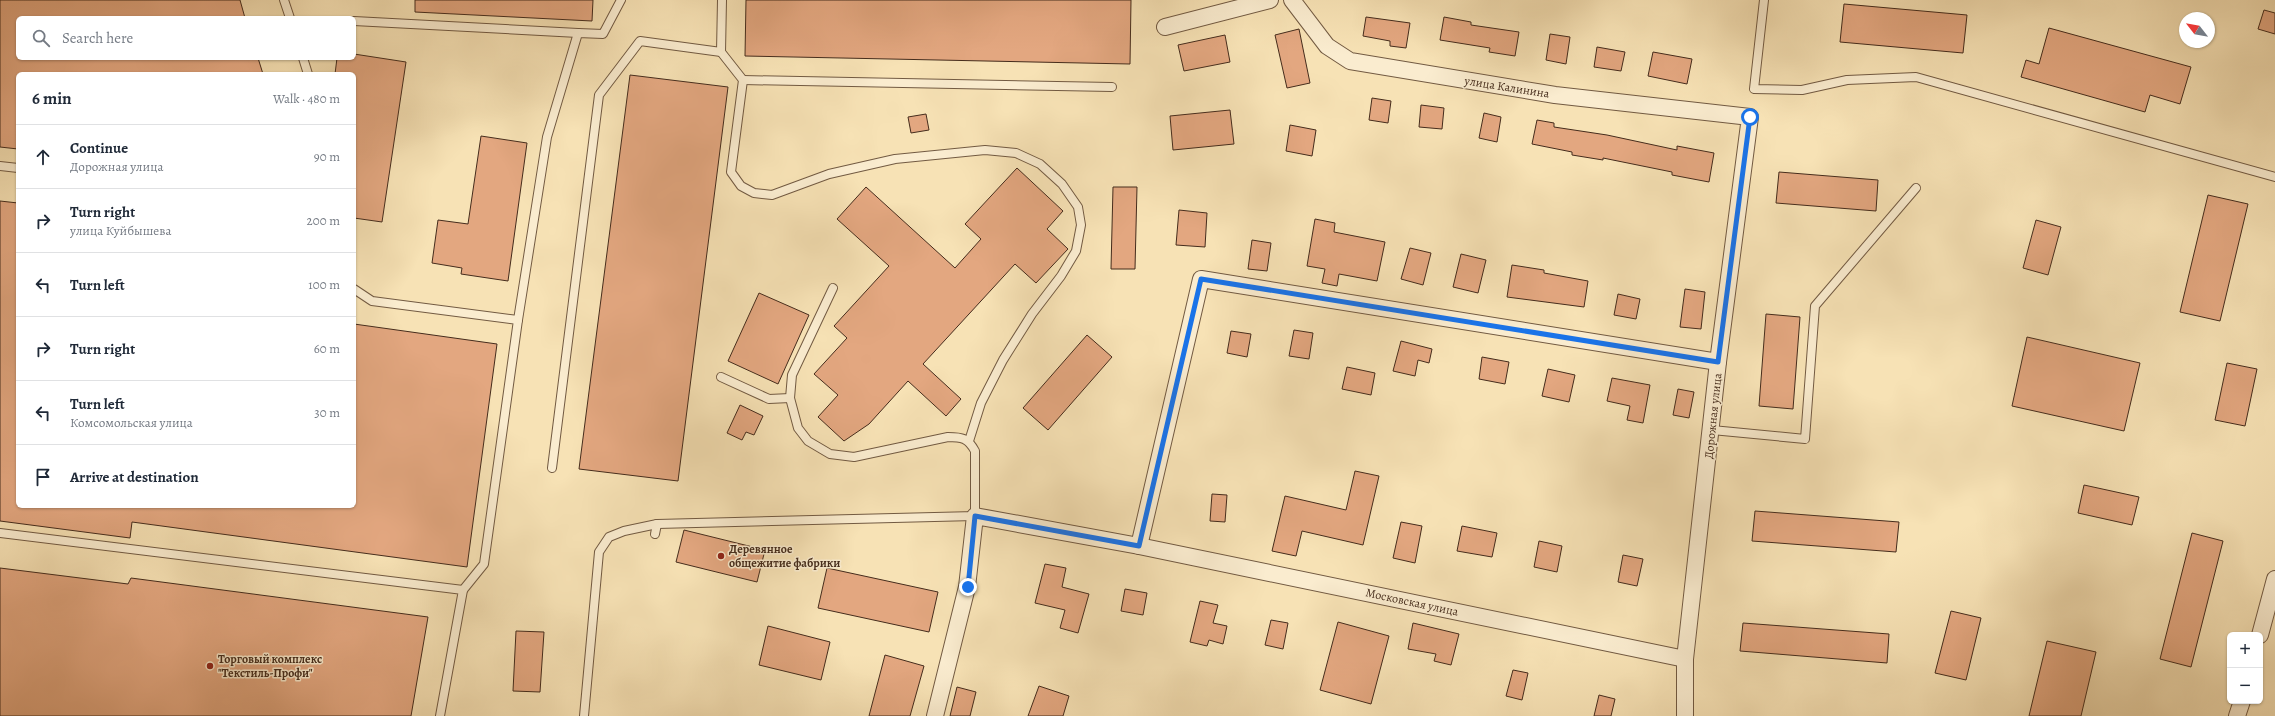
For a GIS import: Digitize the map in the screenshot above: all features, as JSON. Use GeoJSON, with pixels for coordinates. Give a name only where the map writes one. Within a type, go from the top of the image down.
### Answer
{"type":"FeatureCollection","features":[{"type":"Feature","properties":{"kind":"street"},"geometry":{"type":"LineString","coordinates":[[1165,27],[1270,0]]}},
{"type":"Feature","properties":{"kind":"street","name":"улица Калинина"},"geometry":{"type":"LineString","coordinates":[[1292,0],[1327,46],[1350,61],[1555,95],[1750,117]]}},
{"type":"Feature","properties":{"kind":"street","name":"Дорожная улица"},"geometry":{"type":"LineString","coordinates":[[1685,716],[1685,659],[1712,430],[1718,362],[1750,117]]}},
{"type":"Feature","properties":{"kind":"street"},"geometry":{"type":"LineString","coordinates":[[1139,546],[1201,279],[1718,362]]}},
{"type":"Feature","properties":{"kind":"street"},"geometry":{"type":"LineString","coordinates":[[935,716],[968,587],[975,516]]}},
{"type":"Feature","properties":{"kind":"street","name":"Московская улица"},"geometry":{"type":"LineString","coordinates":[[975,516],[1139,546],[1685,659]]}},
{"type":"Feature","properties":{"kind":"street"},"geometry":{"type":"LineString","coordinates":[[2261,632],[2275,579]]}},
{"type":"Feature","properties":{"kind":"street"},"geometry":{"type":"LineString","coordinates":[[2237,716],[2241,704]]}},
{"type":"Feature","properties":{"kind":"lane"},"geometry":{"type":"LineString","coordinates":[[284,0],[289,16]]}},
{"type":"Feature","properties":{"kind":"lane"},"geometry":{"type":"LineString","coordinates":[[356,21],[603,34],[621,0]]}},
{"type":"Feature","properties":{"kind":"lane"},"geometry":{"type":"LineString","coordinates":[[722,0],[721,52],[743,80],[731,172],[741,186],[754,193],[772,195],[829,174],[895,159],[985,150],[1016,153],[1040,164],[1062,184],[1078,207],[1081,225],[1076,251],[1061,276],[1032,314],[1003,360],[981,403],[969,441]]}},
{"type":"Feature","properties":{"kind":"lane"},"geometry":{"type":"LineString","coordinates":[[1763,0],[1754,88],[1767,91],[1802,90],[1847,80],[1916,78],[2275,177]]}},
{"type":"Feature","properties":{"kind":"lane"},"geometry":{"type":"LineString","coordinates":[[440,716],[463,590],[484,564],[518,320],[547,137],[578,33]]}},
{"type":"Feature","properties":{"kind":"lane"},"geometry":{"type":"LineString","coordinates":[[552,468],[600,95],[640,41],[721,52]]}},
{"type":"Feature","properties":{"kind":"lane"},"geometry":{"type":"LineString","coordinates":[[304,60],[307,72]]}},
{"type":"Feature","properties":{"kind":"lane"},"geometry":{"type":"LineString","coordinates":[[743,80],[1112,87]]}},
{"type":"Feature","properties":{"kind":"lane"},"geometry":{"type":"LineString","coordinates":[[0,166],[16,168]]}},
{"type":"Feature","properties":{"kind":"lane"},"geometry":{"type":"LineString","coordinates":[[1712,430],[1805,439],[1815,306],[1916,188]]}},
{"type":"Feature","properties":{"kind":"lane"},"geometry":{"type":"LineString","coordinates":[[584,716],[599,552],[609,538],[624,531],[657,524],[975,516],[975,451],[969,441],[961,437],[948,437],[854,457],[830,454],[808,441],[798,428],[790,398],[792,375],[833,288]]}},
{"type":"Feature","properties":{"kind":"lane"},"geometry":{"type":"LineString","coordinates":[[356,290],[372,301],[518,320]]}},
{"type":"Feature","properties":{"kind":"lane"},"geometry":{"type":"LineString","coordinates":[[721,377],[769,399],[790,398]]}},
{"type":"Feature","properties":{"kind":"lane"},"geometry":{"type":"LineString","coordinates":[[655,534],[657,524]]}},
{"type":"Feature","properties":{"kind":"lane"},"geometry":{"type":"LineString","coordinates":[[0,534],[463,590]]}},
{"type":"Feature","properties":{"kind":"building"},"geometry":{"type":"Polygon","coordinates":[[[0,0],[240,0],[244,16],[16,16],[16,60],[259,60],[262,72],[16,72],[16,149],[0,147],[0,0]]]}},
{"type":"Feature","properties":{"kind":"building"},"geometry":{"type":"Polygon","coordinates":[[[415,0],[593,0],[592,21],[415,12],[415,0]]]}},
{"type":"Feature","properties":{"kind":"building"},"geometry":{"type":"Polygon","coordinates":[[[746,0],[1131,0],[1130,64],[745,56],[746,0]]]}},
{"type":"Feature","properties":{"kind":"building"},"geometry":{"type":"Polygon","coordinates":[[[1844,4],[1967,15],[1963,53],[1840,42],[1844,4]]]}},
{"type":"Feature","properties":{"kind":"building"},"geometry":{"type":"Polygon","coordinates":[[[2264,10],[2275,13],[2275,34],[2258,29],[2264,10]]]}},
{"type":"Feature","properties":{"kind":"building"},"geometry":{"type":"Polygon","coordinates":[[[1366,17],[1410,23],[1406,48],[1390,46],[1390,41],[1363,36],[1366,17]]]}},
{"type":"Feature","properties":{"kind":"building"},"geometry":{"type":"Polygon","coordinates":[[[1444,17],[1471,22],[1471,25],[1519,32],[1515,56],[1489,52],[1490,48],[1440,40],[1444,17]]]}},
{"type":"Feature","properties":{"kind":"building"},"geometry":{"type":"Polygon","coordinates":[[[2049,28],[2191,67],[2180,104],[2150,95],[2145,112],[2021,77],[2026,60],[2039,64],[2049,28]]]}},
{"type":"Feature","properties":{"kind":"building"},"geometry":{"type":"Polygon","coordinates":[[[1299,29],[1310,83],[1287,88],[1275,35],[1299,29]]]}},
{"type":"Feature","properties":{"kind":"building"},"geometry":{"type":"Polygon","coordinates":[[[1550,34],[1570,37],[1566,64],[1546,60],[1550,34]]]}},
{"type":"Feature","properties":{"kind":"building"},"geometry":{"type":"Polygon","coordinates":[[[1225,35],[1230,62],[1184,71],[1178,45],[1225,35]]]}},
{"type":"Feature","properties":{"kind":"building"},"geometry":{"type":"Polygon","coordinates":[[[1597,47],[1625,52],[1621,71],[1594,67],[1597,47]]]}},
{"type":"Feature","properties":{"kind":"building"},"geometry":{"type":"Polygon","coordinates":[[[1653,52],[1692,59],[1687,84],[1648,76],[1653,52]]]}},
{"type":"Feature","properties":{"kind":"building"},"geometry":{"type":"Polygon","coordinates":[[[356,54],[406,62],[382,222],[356,218],[356,72],[335,72],[337,60],[356,60],[356,54]]]}},
{"type":"Feature","properties":{"kind":"building"},"geometry":{"type":"Polygon","coordinates":[[[630,75],[728,87],[678,481],[579,469],[630,75]]]}},
{"type":"Feature","properties":{"kind":"building"},"geometry":{"type":"Polygon","coordinates":[[[1372,98],[1391,101],[1388,123],[1369,120],[1372,98]]]}},
{"type":"Feature","properties":{"kind":"building"},"geometry":{"type":"Polygon","coordinates":[[[1421,105],[1444,108],[1442,129],[1419,127],[1421,105]]]}},
{"type":"Feature","properties":{"kind":"building"},"geometry":{"type":"Polygon","coordinates":[[[1230,110],[1234,144],[1173,150],[1170,116],[1230,110]]]}},
{"type":"Feature","properties":{"kind":"building"},"geometry":{"type":"Polygon","coordinates":[[[1484,113],[1501,117],[1497,142],[1479,138],[1484,113]]]}},
{"type":"Feature","properties":{"kind":"building"},"geometry":{"type":"Polygon","coordinates":[[[926,114],[929,130],[911,133],[908,117],[926,114]]]}},
{"type":"Feature","properties":{"kind":"building"},"geometry":{"type":"Polygon","coordinates":[[[1537,120],[1554,123],[1554,127],[1607,135],[1677,150],[1677,146],[1714,153],[1709,182],[1672,175],[1672,172],[1603,158],[1603,160],[1572,155],[1572,152],[1532,144],[1537,120]]]}},
{"type":"Feature","properties":{"kind":"building"},"geometry":{"type":"Polygon","coordinates":[[[1290,125],[1316,130],[1312,156],[1286,151],[1290,125]]]}},
{"type":"Feature","properties":{"kind":"building"},"geometry":{"type":"Polygon","coordinates":[[[481,136],[527,143],[508,281],[461,274],[462,268],[432,263],[438,220],[468,224],[481,136]]]}},
{"type":"Feature","properties":{"kind":"building"},"geometry":{"type":"Polygon","coordinates":[[[1017,168],[1063,211],[1047,229],[1068,249],[1036,283],[1015,264],[923,364],[961,399],[946,416],[908,381],[869,424],[844,441],[818,417],[838,395],[814,374],[847,338],[834,326],[889,266],[837,219],[866,187],[955,268],[981,239],[965,224],[1017,168]]]}},
{"type":"Feature","properties":{"kind":"building"},"geometry":{"type":"Polygon","coordinates":[[[1779,172],[1878,180],[1876,211],[1776,203],[1779,172]]]}},
{"type":"Feature","properties":{"kind":"building"},"geometry":{"type":"Polygon","coordinates":[[[1113,187],[1137,187],[1135,269],[1111,269],[1113,187]]]}},
{"type":"Feature","properties":{"kind":"building"},"geometry":{"type":"Polygon","coordinates":[[[2208,195],[2248,204],[2220,321],[2180,312],[2208,195]]]}},
{"type":"Feature","properties":{"kind":"building"},"geometry":{"type":"Polygon","coordinates":[[[0,201],[16,203],[16,508],[356,508],[356,324],[497,344],[467,567],[132,522],[130,538],[0,521],[0,201]]]}},
{"type":"Feature","properties":{"kind":"building"},"geometry":{"type":"Polygon","coordinates":[[[1179,210],[1207,213],[1205,247],[1176,245],[1179,210]]]}},
{"type":"Feature","properties":{"kind":"building"},"geometry":{"type":"Polygon","coordinates":[[[1315,219],[1335,223],[1334,232],[1385,242],[1377,281],[1339,274],[1337,286],[1322,283],[1325,269],[1307,266],[1315,219]]]}},
{"type":"Feature","properties":{"kind":"building"},"geometry":{"type":"Polygon","coordinates":[[[2036,220],[2061,227],[2048,275],[2023,268],[2036,220]]]}},
{"type":"Feature","properties":{"kind":"building"},"geometry":{"type":"Polygon","coordinates":[[[1252,240],[1271,243],[1267,271],[1248,269],[1252,240]]]}},
{"type":"Feature","properties":{"kind":"building"},"geometry":{"type":"Polygon","coordinates":[[[1410,248],[1431,253],[1423,285],[1401,279],[1410,248]]]}},
{"type":"Feature","properties":{"kind":"building"},"geometry":{"type":"Polygon","coordinates":[[[1461,254],[1486,260],[1478,293],[1453,287],[1461,254]]]}},
{"type":"Feature","properties":{"kind":"building"},"geometry":{"type":"Polygon","coordinates":[[[1512,265],[1544,270],[1544,273],[1588,281],[1584,307],[1507,297],[1512,265]]]}},
{"type":"Feature","properties":{"kind":"building"},"geometry":{"type":"Polygon","coordinates":[[[1685,289],[1705,292],[1701,329],[1680,327],[1685,289]]]}},
{"type":"Feature","properties":{"kind":"building"},"geometry":{"type":"Polygon","coordinates":[[[759,293],[809,315],[778,384],[728,361],[759,293]]]}},
{"type":"Feature","properties":{"kind":"building"},"geometry":{"type":"Polygon","coordinates":[[[1618,294],[1640,299],[1636,319],[1614,315],[1618,294]]]}},
{"type":"Feature","properties":{"kind":"building"},"geometry":{"type":"Polygon","coordinates":[[[1766,314],[1800,317],[1793,409],[1759,406],[1766,314]]]}},
{"type":"Feature","properties":{"kind":"building"},"geometry":{"type":"Polygon","coordinates":[[[1294,330],[1313,333],[1309,359],[1289,356],[1294,330]]]}},
{"type":"Feature","properties":{"kind":"building"},"geometry":{"type":"Polygon","coordinates":[[[1231,331],[1251,334],[1247,357],[1227,353],[1231,331]]]}},
{"type":"Feature","properties":{"kind":"building"},"geometry":{"type":"Polygon","coordinates":[[[1087,335],[1112,357],[1048,430],[1023,408],[1087,335]]]}},
{"type":"Feature","properties":{"kind":"building"},"geometry":{"type":"Polygon","coordinates":[[[2027,337],[2140,363],[2124,431],[2012,406],[2027,337]]]}},
{"type":"Feature","properties":{"kind":"building"},"geometry":{"type":"Polygon","coordinates":[[[1401,341],[1432,349],[1429,363],[1418,360],[1415,376],[1393,371],[1401,341]]]}},
{"type":"Feature","properties":{"kind":"building"},"geometry":{"type":"Polygon","coordinates":[[[1482,357],[1509,362],[1505,384],[1479,379],[1482,357]]]}},
{"type":"Feature","properties":{"kind":"building"},"geometry":{"type":"Polygon","coordinates":[[[2227,363],[2257,369],[2245,426],[2215,420],[2227,363]]]}},
{"type":"Feature","properties":{"kind":"building"},"geometry":{"type":"Polygon","coordinates":[[[1347,367],[1375,373],[1371,395],[1342,389],[1347,367]]]}},
{"type":"Feature","properties":{"kind":"building"},"geometry":{"type":"Polygon","coordinates":[[[1548,369],[1575,375],[1569,402],[1542,396],[1548,369]]]}},
{"type":"Feature","properties":{"kind":"building"},"geometry":{"type":"Polygon","coordinates":[[[1612,378],[1650,385],[1643,423],[1627,420],[1630,406],[1607,401],[1612,378]]]}},
{"type":"Feature","properties":{"kind":"building"},"geometry":{"type":"Polygon","coordinates":[[[1678,389],[1694,392],[1689,418],[1673,415],[1678,389]]]}},
{"type":"Feature","properties":{"kind":"building"},"geometry":{"type":"Polygon","coordinates":[[[740,405],[763,416],[754,435],[746,432],[742,440],[727,433],[740,405]]]}},
{"type":"Feature","properties":{"kind":"building"},"geometry":{"type":"Polygon","coordinates":[[[1355,471],[1379,476],[1363,545],[1302,531],[1296,556],[1272,551],[1285,496],[1346,510],[1355,471]]]}},
{"type":"Feature","properties":{"kind":"building"},"geometry":{"type":"Polygon","coordinates":[[[2084,485],[2139,497],[2132,525],[2078,513],[2084,485]]]}},
{"type":"Feature","properties":{"kind":"building"},"geometry":{"type":"Polygon","coordinates":[[[1212,494],[1227,495],[1225,522],[1210,521],[1212,494]]]}},
{"type":"Feature","properties":{"kind":"building"},"geometry":{"type":"Polygon","coordinates":[[[1755,511],[1899,522],[1896,552],[1752,541],[1755,511]]]}},
{"type":"Feature","properties":{"kind":"building"},"geometry":{"type":"Polygon","coordinates":[[[1401,522],[1422,526],[1415,563],[1393,558],[1401,522]]]}},
{"type":"Feature","properties":{"kind":"building"},"geometry":{"type":"Polygon","coordinates":[[[1462,526],[1497,533],[1492,557],[1457,551],[1462,526]]]}},
{"type":"Feature","properties":{"kind":"building","name":"Деревянное общежитие фабрики"},"geometry":{"type":"Polygon","coordinates":[[[684,530],[765,550],[757,582],[676,562],[684,530]]]}},
{"type":"Feature","properties":{"kind":"building"},"geometry":{"type":"Polygon","coordinates":[[[2192,533],[2223,541],[2191,667],[2160,659],[2192,533]]]}},
{"type":"Feature","properties":{"kind":"building"},"geometry":{"type":"Polygon","coordinates":[[[1539,541],[1562,546],[1557,572],[1534,567],[1539,541]]]}},
{"type":"Feature","properties":{"kind":"building"},"geometry":{"type":"Polygon","coordinates":[[[1623,555],[1643,559],[1637,586],[1618,582],[1623,555]]]}},
{"type":"Feature","properties":{"kind":"building"},"geometry":{"type":"Polygon","coordinates":[[[1045,564],[1066,568],[1062,587],[1089,594],[1078,633],[1060,628],[1065,610],[1035,603],[1045,564]]]}},
{"type":"Feature","properties":{"kind":"building","name":"Торговый комплекс \"Текстиль-Профи\""},"geometry":{"type":"Polygon","coordinates":[[[0,568],[128,584],[131,578],[428,617],[411,716],[0,716],[0,568]]]}},
{"type":"Feature","properties":{"kind":"building"},"geometry":{"type":"Polygon","coordinates":[[[827,568],[938,592],[929,632],[818,608],[827,568]]]}},
{"type":"Feature","properties":{"kind":"building"},"geometry":{"type":"Polygon","coordinates":[[[1125,589],[1147,593],[1143,615],[1121,611],[1125,589]]]}},
{"type":"Feature","properties":{"kind":"building"},"geometry":{"type":"Polygon","coordinates":[[[1200,601],[1218,605],[1213,623],[1227,626],[1223,644],[1209,640],[1207,646],[1190,642],[1200,601]]]}},
{"type":"Feature","properties":{"kind":"building"},"geometry":{"type":"Polygon","coordinates":[[[1951,611],[1981,618],[1966,680],[1935,673],[1951,611]]]}},
{"type":"Feature","properties":{"kind":"building"},"geometry":{"type":"Polygon","coordinates":[[[1271,620],[1288,623],[1283,649],[1265,645],[1271,620]]]}},
{"type":"Feature","properties":{"kind":"building"},"geometry":{"type":"Polygon","coordinates":[[[1338,622],[1389,636],[1371,704],[1320,690],[1338,622]]]}},
{"type":"Feature","properties":{"kind":"building"},"geometry":{"type":"Polygon","coordinates":[[[1413,623],[1459,634],[1451,665],[1434,661],[1436,654],[1408,649],[1413,623]]]}},
{"type":"Feature","properties":{"kind":"building"},"geometry":{"type":"Polygon","coordinates":[[[1743,623],[1889,634],[1887,663],[1740,651],[1743,623]]]}},
{"type":"Feature","properties":{"kind":"building"},"geometry":{"type":"Polygon","coordinates":[[[768,626],[830,642],[821,680],[759,665],[768,626]]]}},
{"type":"Feature","properties":{"kind":"building"},"geometry":{"type":"Polygon","coordinates":[[[516,631],[544,632],[540,692],[513,691],[516,631]]]}},
{"type":"Feature","properties":{"kind":"building"},"geometry":{"type":"Polygon","coordinates":[[[2047,641],[2096,652],[2081,716],[2029,716],[2047,641]]]}},
{"type":"Feature","properties":{"kind":"building"},"geometry":{"type":"Polygon","coordinates":[[[885,655],[924,666],[910,716],[869,716],[885,655]]]}},
{"type":"Feature","properties":{"kind":"building"},"geometry":{"type":"Polygon","coordinates":[[[1513,670],[1528,673],[1522,700],[1506,696],[1513,670]]]}},
{"type":"Feature","properties":{"kind":"building"},"geometry":{"type":"Polygon","coordinates":[[[1039,686],[1069,696],[1063,716],[1028,716],[1039,686]]]}},
{"type":"Feature","properties":{"kind":"building"},"geometry":{"type":"Polygon","coordinates":[[[957,687],[976,692],[970,716],[950,716],[957,687]]]}},
{"type":"Feature","properties":{"kind":"building"},"geometry":{"type":"Polygon","coordinates":[[[1599,695],[1615,699],[1611,716],[1594,716],[1599,695]]]}},
{"type":"Feature","properties":{"kind":"place","name":"Деревянное общежитие фабрики"},"geometry":{"type":"Point","coordinates":[721,556]}},
{"type":"Feature","properties":{"kind":"place","name":"Торговый комплекс \"Текстиль-Профи\""},"geometry":{"type":"Point","coordinates":[210,666]}},
{"type":"Feature","properties":{"kind":"route"},"geometry":{"type":"LineString","coordinates":[[968,587],[975,516],[1139,546],[1201,279],[1718,362],[1750,117]]}}]}
